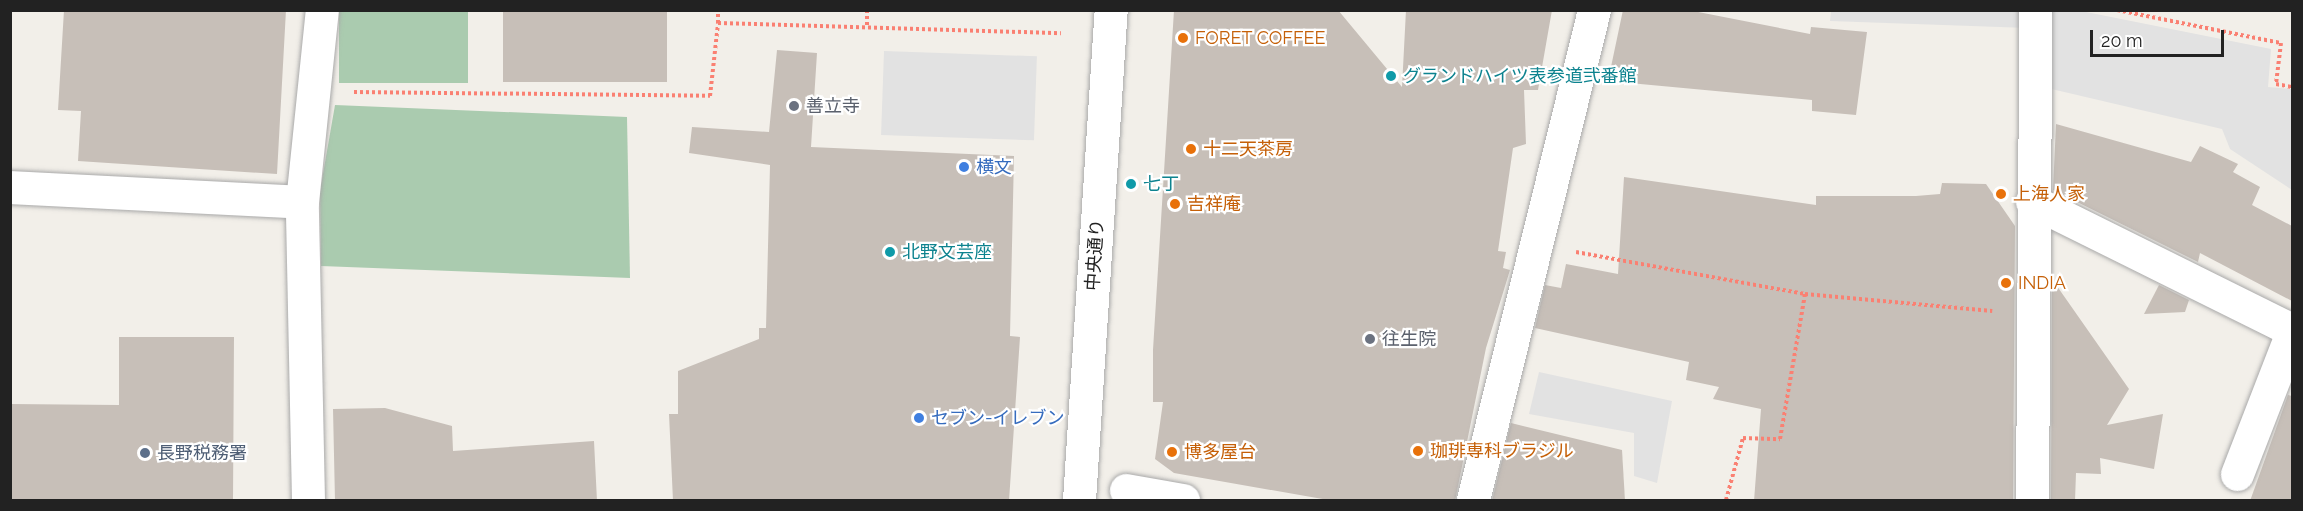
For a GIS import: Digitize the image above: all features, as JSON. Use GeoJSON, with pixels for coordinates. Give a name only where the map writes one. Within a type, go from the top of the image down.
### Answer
{"type":"FeatureCollection","features":[{"type":"Feature","properties":{"kind":"street"},"geometry":{"type":"LineString","coordinates":[[308,501],[302,202],[322,10]]}},
{"type":"Feature","properties":{"kind":"street","name":"中央通り"},"geometry":{"type":"LineString","coordinates":[[1079,501],[1111,10]]}},
{"type":"Feature","properties":{"kind":"street"},"geometry":{"type":"LineString","coordinates":[[1473,501],[1594,10]]}},
{"type":"Feature","properties":{"kind":"street"},"geometry":{"type":"LineString","coordinates":[[2032,501],[2032,201],[2035,10]]}},
{"type":"Feature","properties":{"kind":"street"},"geometry":{"type":"LineString","coordinates":[[10,188],[302,202]]}},
{"type":"Feature","properties":{"kind":"street"},"geometry":{"type":"LineString","coordinates":[[2032,201],[2292,331],[2237,474]]}},
{"type":"Feature","properties":{"kind":"street"},"geometry":{"type":"LineString","coordinates":[[1126,490],[1183,501]]}},
{"type":"Feature","properties":{"kind":"path"},"geometry":{"type":"LineString","coordinates":[[314,92],[710,96],[718,10]]}},
{"type":"Feature","properties":{"kind":"path"},"geometry":{"type":"LineString","coordinates":[[867,10],[867,27]]}},
{"type":"Feature","properties":{"kind":"path"},"geometry":{"type":"LineString","coordinates":[[2117,10],[2281,43],[2276,84],[2292,87]]}},
{"type":"Feature","properties":{"kind":"path"},"geometry":{"type":"LineString","coordinates":[[717,23],[1061,33]]}},
{"type":"Feature","properties":{"kind":"path"},"geometry":{"type":"LineString","coordinates":[[1536,245],[1805,294],[2032,314]]}},
{"type":"Feature","properties":{"kind":"path"},"geometry":{"type":"LineString","coordinates":[[1726,501],[1743,438],[1780,439],[1805,294]]}},
{"type":"Feature","properties":{"kind":"green space"},"geometry":{"type":"Polygon","coordinates":[[[339,11],[468,11],[468,83],[339,83],[339,11]]]}},
{"type":"Feature","properties":{"kind":"green space"},"geometry":{"type":"Polygon","coordinates":[[[335,105],[627,117],[630,278],[321,266],[320,191],[335,105]]]}},
{"type":"Feature","properties":{"kind":"shaded area"},"geometry":{"type":"Polygon","coordinates":[[[1831,11],[2028,11],[2028,28],[1830,21],[1831,11]]]}},
{"type":"Feature","properties":{"kind":"shaded area"},"geometry":{"type":"Polygon","coordinates":[[[2046,11],[2081,11],[2271,49],[2268,87],[2292,89],[2292,190],[2230,149],[2222,129],[2043,87],[2046,11]]]}},
{"type":"Feature","properties":{"kind":"shaded area"},"geometry":{"type":"Polygon","coordinates":[[[884,51],[1037,56],[1034,140],[881,135],[884,51]]]}},
{"type":"Feature","properties":{"kind":"shaded area"},"geometry":{"type":"Polygon","coordinates":[[[1539,372],[1672,401],[1657,483],[1634,476],[1634,433],[1529,414],[1539,372]]]}},
{"type":"Feature","properties":{"kind":"building"},"geometry":{"type":"Polygon","coordinates":[[[64,10],[286,10],[277,174],[78,161],[81,111],[58,110],[64,10]]]}},
{"type":"Feature","properties":{"kind":"building"},"geometry":{"type":"Polygon","coordinates":[[[503,10],[667,10],[667,82],[503,82],[503,10]]]}},
{"type":"Feature","properties":{"kind":"building"},"geometry":{"type":"Polygon","coordinates":[[[1174,10],[1338,10],[1402,87],[1406,10],[1552,10],[1538,90],[1524,90],[1526,144],[1513,148],[1498,251],[1506,252],[1503,268],[1510,270],[1486,348],[1455,501],[1334,501],[1174,473],[1155,459],[1163,402],[1153,402],[1153,350],[1174,10]]]}},
{"type":"Feature","properties":{"kind":"building"},"geometry":{"type":"Polygon","coordinates":[[[1623,10],[1688,10],[1810,34],[1811,27],[1867,32],[1856,115],[1812,111],[1812,100],[1608,81],[1623,10]]]}},
{"type":"Feature","properties":{"kind":"building"},"geometry":{"type":"Polygon","coordinates":[[[777,50],[817,53],[811,147],[1014,156],[1010,336],[1020,337],[1009,501],[673,501],[669,414],[678,414],[678,371],[759,339],[759,328],[766,328],[770,165],[689,153],[692,127],[769,132],[777,50]]]}},
{"type":"Feature","properties":{"kind":"building"},"geometry":{"type":"Polygon","coordinates":[[[2056,124],[2191,162],[2200,146],[2238,164],[2233,172],[2260,187],[2252,205],[2292,226],[2292,301],[2200,253],[2198,262],[2053,190],[2056,124]]]}},
{"type":"Feature","properties":{"kind":"building"},"geometry":{"type":"Polygon","coordinates":[[[1624,177],[1816,205],[1816,196],[1916,196],[1940,194],[1942,183],[1986,184],[2015,226],[2013,501],[1754,501],[1761,409],[1713,399],[1719,387],[1686,380],[1689,362],[1535,328],[1545,285],[1561,288],[1566,264],[1618,274],[1624,177]]]}},
{"type":"Feature","properties":{"kind":"building"},"geometry":{"type":"Polygon","coordinates":[[[2052,279],[2129,389],[2107,425],[2163,414],[2154,469],[2100,458],[2101,474],[2076,473],[2075,501],[2051,501],[2052,279]]]}},
{"type":"Feature","properties":{"kind":"building"},"geometry":{"type":"Polygon","coordinates":[[[2159,285],[2189,300],[2185,312],[2144,314],[2159,285]]]}},
{"type":"Feature","properties":{"kind":"building","name":"長野税務署"},"geometry":{"type":"Polygon","coordinates":[[[119,337],[234,337],[233,501],[10,501],[10,404],[119,405],[119,337]]]}},
{"type":"Feature","properties":{"kind":"building"},"geometry":{"type":"Polygon","coordinates":[[[2288,395],[2292,396],[2292,501],[2250,501],[2288,395]]]}},
{"type":"Feature","properties":{"kind":"building"},"geometry":{"type":"Polygon","coordinates":[[[385,408],[452,426],[453,451],[594,441],[597,501],[335,501],[333,409],[385,408]]]}},
{"type":"Feature","properties":{"kind":"building"},"geometry":{"type":"Polygon","coordinates":[[[1511,423],[1622,450],[1625,501],[1492,501],[1511,423]]]}},
{"type":"Feature","properties":{"kind":"place","name":"FORET COFFEE"},"geometry":{"type":"Point","coordinates":[1183,38]}},
{"type":"Feature","properties":{"kind":"place","name":"グランドハイツ表参道弐番館"},"geometry":{"type":"Point","coordinates":[1391,76]}},
{"type":"Feature","properties":{"kind":"place","name":"善立寺"},"geometry":{"type":"Point","coordinates":[794,106]}},
{"type":"Feature","properties":{"kind":"place","name":"十二天茶房"},"geometry":{"type":"Point","coordinates":[1191,149]}},
{"type":"Feature","properties":{"kind":"place","name":"横文"},"geometry":{"type":"Point","coordinates":[964,167]}},
{"type":"Feature","properties":{"kind":"place","name":"七丁"},"geometry":{"type":"Point","coordinates":[1131,184]}},
{"type":"Feature","properties":{"kind":"place","name":"上海人家"},"geometry":{"type":"Point","coordinates":[2001,194]}},
{"type":"Feature","properties":{"kind":"place","name":"吉祥庵"},"geometry":{"type":"Point","coordinates":[1175,204]}},
{"type":"Feature","properties":{"kind":"place","name":"北野文芸座"},"geometry":{"type":"Point","coordinates":[890,252]}},
{"type":"Feature","properties":{"kind":"place","name":"INDIA"},"geometry":{"type":"Point","coordinates":[2006,283]}},
{"type":"Feature","properties":{"kind":"place","name":"往生院"},"geometry":{"type":"Point","coordinates":[1370,339]}},
{"type":"Feature","properties":{"kind":"place","name":"セブン-イレブン"},"geometry":{"type":"Point","coordinates":[919,418]}},
{"type":"Feature","properties":{"kind":"place","name":"珈琲専科ブラジル"},"geometry":{"type":"Point","coordinates":[1418,451]}},
{"type":"Feature","properties":{"kind":"place","name":"博多屋台"},"geometry":{"type":"Point","coordinates":[1172,452]}},
{"type":"Feature","properties":{"kind":"place","name":"長野税務署"},"geometry":{"type":"Point","coordinates":[145,453]}}]}
